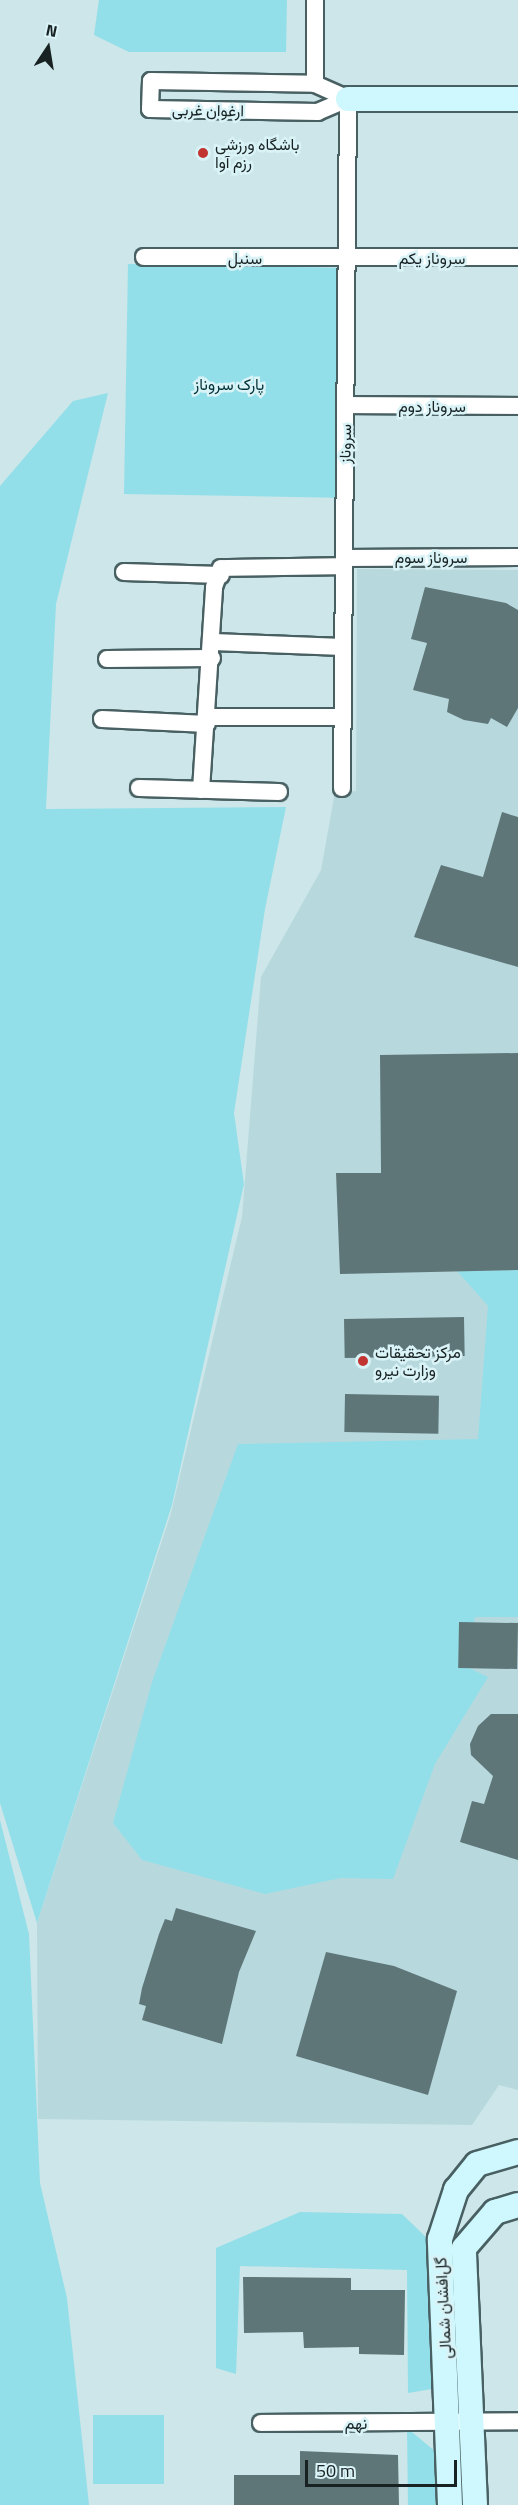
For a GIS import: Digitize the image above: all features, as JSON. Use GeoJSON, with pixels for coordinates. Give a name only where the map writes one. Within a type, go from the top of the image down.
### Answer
{"type":"FeatureCollection","features":[{"type":"Feature","properties":{"kind":"main road","name":"ارغوان غربی"},"geometry":{"type":"LineString","coordinates":[[348,99],[518,99]]}},
{"type":"Feature","properties":{"kind":"main road","name":"گل‌افشان شمالی"},"geometry":{"type":"LineString","coordinates":[[450,2505],[450,2424],[440,2239],[456,2190],[477,2164],[518,2152]]}},
{"type":"Feature","properties":{"kind":"main road","name":"گل‌افشان شمالی"},"geometry":{"type":"LineString","coordinates":[[475,2505],[474,2420],[464,2248],[495,2212],[518,2205]]}},
{"type":"Feature","properties":{"kind":"street"},"geometry":{"type":"LineString","coordinates":[[315,0],[315,84]]}},
{"type":"Feature","properties":{"kind":"street","name":"ارغوان غربی"},"geometry":{"type":"LineString","coordinates":[[151,81],[315,84],[348,99],[318,112],[150,109],[151,81]]}},
{"type":"Feature","properties":{"kind":"street","name":"سروناز"},"geometry":{"type":"LineString","coordinates":[[342,789],[348,99]]}},
{"type":"Feature","properties":{"kind":"street","name":"سنبل"},"geometry":{"type":"LineString","coordinates":[[144,257],[347,258]]}},
{"type":"Feature","properties":{"kind":"street","name":"سروناز یکم"},"geometry":{"type":"LineString","coordinates":[[347,258],[518,257]]}},
{"type":"Feature","properties":{"kind":"street","name":"سروناز دوم"},"geometry":{"type":"LineString","coordinates":[[345,405],[518,406]]}},
{"type":"Feature","properties":{"kind":"street","name":"سروناز سوم"},"geometry":{"type":"LineString","coordinates":[[221,575],[221,568],[518,556]]}},
{"type":"Feature","properties":{"kind":"street"},"geometry":{"type":"LineString","coordinates":[[124,572],[221,575],[214,587],[212,650],[201,790]]}},
{"type":"Feature","properties":{"kind":"street"},"geometry":{"type":"LineString","coordinates":[[106,659],[212,650],[343,647]]}},
{"type":"Feature","properties":{"kind":"street"},"geometry":{"type":"LineString","coordinates":[[102,719],[207,720],[342,717]]}},
{"type":"Feature","properties":{"kind":"street"},"geometry":{"type":"LineString","coordinates":[[139,788],[279,792]]}},
{"type":"Feature","properties":{"kind":"street","name":"نهم"},"geometry":{"type":"LineString","coordinates":[[261,2423],[450,2424],[474,2420],[518,2421]]}},
{"type":"Feature","properties":{"kind":"shaded area","name":"مرکز تحقیقات وزارت نیرو"},"geometry":{"type":"Polygon","coordinates":[[[357,569],[518,570],[518,2090],[499,2085],[472,2125],[38,2119],[37,1923],[171,1513],[242,1217],[261,977],[321,870],[335,792],[356,791],[357,569]]]}},
{"type":"Feature","properties":{"kind":"green space"},"geometry":{"type":"Polygon","coordinates":[[[99,0],[287,0],[286,52],[129,52],[94,35],[99,0]]]}},
{"type":"Feature","properties":{"kind":"green space","name":"پارک سروناز"},"geometry":{"type":"Polygon","coordinates":[[[128,264],[339,268],[335,498],[124,494],[128,264]]]}},
{"type":"Feature","properties":{"kind":"green space"},"geometry":{"type":"Polygon","coordinates":[[[108,393],[56,604],[46,809],[286,807],[265,909],[234,1113],[244,1184],[172,1505],[37,1923],[0,1803],[0,486],[73,401],[108,393]]]}},
{"type":"Feature","properties":{"kind":"green space"},"geometry":{"type":"Polygon","coordinates":[[[518,1270],[518,1617],[475,1617],[465,1666],[488,1677],[435,1764],[393,1879],[341,1878],[265,1894],[142,1860],[113,1823],[152,1682],[238,1444],[478,1439],[488,1306],[457,1271],[518,1270]]]}},
{"type":"Feature","properties":{"kind":"green space"},"geometry":{"type":"Polygon","coordinates":[[[0,1820],[29,1934],[40,2183],[67,2298],[89,2505],[0,2505],[0,1820]]]}},
{"type":"Feature","properties":{"kind":"green space"},"geometry":{"type":"Polygon","coordinates":[[[300,2212],[402,2214],[430,2241],[438,2388],[408,2393],[407,2270],[240,2266],[236,2374],[216,2368],[216,2248],[300,2212]]]}},
{"type":"Feature","properties":{"kind":"green space"},"geometry":{"type":"Polygon","coordinates":[[[93,2415],[164,2415],[164,2484],[93,2484],[93,2415]]]}},
{"type":"Feature","properties":{"kind":"green space"},"geometry":{"type":"Polygon","coordinates":[[[407,2428],[436,2452],[436,2505],[408,2505],[407,2428]]]}},
{"type":"Feature","properties":{"kind":"building"},"geometry":{"type":"Polygon","coordinates":[[[425,587],[506,603],[518,610],[518,708],[507,727],[491,718],[488,724],[464,720],[447,712],[449,699],[413,690],[427,643],[411,639],[425,587]]]}},
{"type":"Feature","properties":{"kind":"building"},"geometry":{"type":"Polygon","coordinates":[[[502,812],[518,817],[518,967],[414,937],[441,865],[483,877],[502,812]]]}},
{"type":"Feature","properties":{"kind":"building"},"geometry":{"type":"Polygon","coordinates":[[[518,1053],[518,1270],[340,1274],[336,1173],[381,1173],[380,1055],[518,1053]]]}},
{"type":"Feature","properties":{"kind":"building"},"geometry":{"type":"Polygon","coordinates":[[[464,1317],[465,1356],[345,1358],[344,1319],[464,1317]]]}},
{"type":"Feature","properties":{"kind":"building"},"geometry":{"type":"Polygon","coordinates":[[[345,1394],[439,1396],[438,1434],[344,1432],[345,1394]]]}},
{"type":"Feature","properties":{"kind":"building"},"geometry":{"type":"Polygon","coordinates":[[[459,1622],[518,1623],[517,1669],[458,1668],[459,1622]]]}},
{"type":"Feature","properties":{"kind":"building"},"geometry":{"type":"Polygon","coordinates":[[[491,1714],[518,1714],[518,1860],[460,1842],[472,1801],[484,1804],[493,1776],[471,1755],[470,1744],[478,1726],[491,1714]]]}},
{"type":"Feature","properties":{"kind":"building"},"geometry":{"type":"Polygon","coordinates":[[[176,1908],[256,1931],[239,1972],[222,2044],[142,2020],[146,2006],[139,2004],[142,1988],[165,1919],[172,1921],[176,1908]]]}},
{"type":"Feature","properties":{"kind":"building"},"geometry":{"type":"Polygon","coordinates":[[[326,1952],[394,1966],[457,1991],[428,2095],[296,2056],[326,1952]]]}},
{"type":"Feature","properties":{"kind":"building"},"geometry":{"type":"Polygon","coordinates":[[[243,2277],[351,2278],[351,2290],[405,2290],[404,2355],[359,2354],[359,2347],[304,2348],[303,2332],[244,2333],[243,2277]]]}},
{"type":"Feature","properties":{"kind":"building"},"geometry":{"type":"Polygon","coordinates":[[[300,2451],[398,2455],[399,2505],[234,2505],[234,2475],[300,2475],[300,2451]]]}},
{"type":"Feature","properties":{"kind":"place","name":"باشگاه ورزشی رزم آوا"},"geometry":{"type":"Point","coordinates":[203,153]}},
{"type":"Feature","properties":{"kind":"place","name":"مرکز تحقیقات وزارت نیرو"},"geometry":{"type":"Point","coordinates":[363,1361]}}]}
